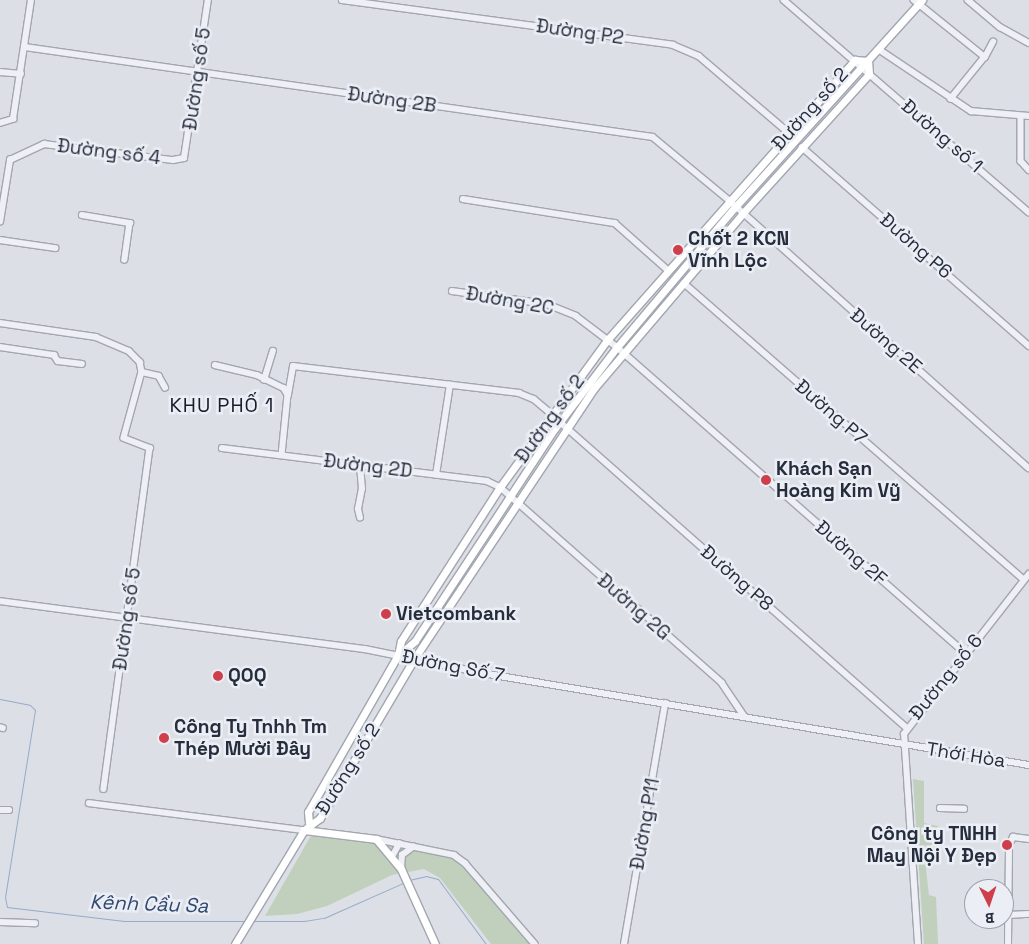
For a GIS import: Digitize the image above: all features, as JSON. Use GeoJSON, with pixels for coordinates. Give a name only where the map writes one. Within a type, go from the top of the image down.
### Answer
{"type":"FeatureCollection","features":[{"type":"Feature","properties":{"kind":"main road","name":"Đường số 2"},"geometry":{"type":"LineString","coordinates":[[398,655],[415,641],[509,496],[560,422],[617,346],[735,207],[880,50],[919,1]]}},
{"type":"Feature","properties":{"kind":"main road","name":"Đường số 2"},"geometry":{"type":"LineString","coordinates":[[309,823],[308,812],[398,655],[401,642],[500,488],[552,415],[608,339],[728,200],[854,60],[868,61]]}},
{"type":"Feature","properties":{"kind":"main road","name":"Đường số 2"},"geometry":{"type":"LineString","coordinates":[[235,944],[255,908],[304,830],[309,823],[320,818],[414,660],[516,504],[595,388],[742,214],[869,74],[868,61]]}},
{"type":"Feature","properties":{"kind":"main road","name":"Đường số 2"},"geometry":{"type":"LineString","coordinates":[[414,660],[415,641]]}},
{"type":"Feature","properties":{"kind":"main road"},"geometry":{"type":"LineString","coordinates":[[304,830],[376,839],[393,856],[401,869],[436,944]]}},
{"type":"Feature","properties":{"kind":"street"},"geometry":{"type":"LineString","coordinates":[[0,122],[13,119],[31,0]]}},
{"type":"Feature","properties":{"kind":"street","name":"Đường số 5"},"geometry":{"type":"LineString","coordinates":[[184,158],[208,0]]}},
{"type":"Feature","properties":{"kind":"street","name":"Đường P2"},"geometry":{"type":"LineString","coordinates":[[342,0],[672,45],[699,56],[789,133]]}},
{"type":"Feature","properties":{"kind":"street","name":"Đường số 1"},"geometry":{"type":"LineString","coordinates":[[784,0],[1029,212]]}},
{"type":"Feature","properties":{"kind":"street"},"geometry":{"type":"LineString","coordinates":[[968,0],[1000,27],[1029,43]]}},
{"type":"Feature","properties":{"kind":"street"},"geometry":{"type":"LineString","coordinates":[[919,1],[985,57]]}},
{"type":"Feature","properties":{"kind":"street"},"geometry":{"type":"LineString","coordinates":[[951,99],[985,57],[993,42]]}},
{"type":"Feature","properties":{"kind":"street","name":"Đường 2B"},"geometry":{"type":"LineString","coordinates":[[24,47],[643,134],[662,143],[735,207]]}},
{"type":"Feature","properties":{"kind":"street"},"geometry":{"type":"LineString","coordinates":[[880,50],[951,99],[971,110],[1029,116]]}},
{"type":"Feature","properties":{"kind":"street"},"geometry":{"type":"LineString","coordinates":[[0,72],[21,74]]}},
{"type":"Feature","properties":{"kind":"street"},"geometry":{"type":"LineString","coordinates":[[1021,116],[1026,163],[1029,170]]}},
{"type":"Feature","properties":{"kind":"street","name":"Đường số 4"},"geometry":{"type":"LineString","coordinates":[[0,222],[10,160],[44,144],[173,160],[184,158]]}},
{"type":"Feature","properties":{"kind":"street","name":"Đường P6"},"geometry":{"type":"LineString","coordinates":[[802,147],[1029,346]]}},
{"type":"Feature","properties":{"kind":"street"},"geometry":{"type":"LineString","coordinates":[[463,199],[615,223],[668,270]]}},
{"type":"Feature","properties":{"kind":"street","name":"Đường 2E"},"geometry":{"type":"LineString","coordinates":[[735,207],[1029,468]]}},
{"type":"Feature","properties":{"kind":"street"},"geometry":{"type":"LineString","coordinates":[[82,215],[130,223],[125,260]]}},
{"type":"Feature","properties":{"kind":"street"},"geometry":{"type":"LineString","coordinates":[[0,240],[55,248]]}},
{"type":"Feature","properties":{"kind":"street","name":"Đường P7"},"geometry":{"type":"LineString","coordinates":[[684,283],[1024,580]]}},
{"type":"Feature","properties":{"kind":"street","name":"Đường 2C"},"geometry":{"type":"LineString","coordinates":[[452,291],[547,304],[576,316],[617,346]]}},
{"type":"Feature","properties":{"kind":"street"},"geometry":{"type":"LineString","coordinates":[[0,323],[96,337],[129,350],[140,362],[142,372],[159,376],[165,386]]}},
{"type":"Feature","properties":{"kind":"street","name":"Đường 2F"},"geometry":{"type":"LineString","coordinates":[[617,346],[965,653]]}},
{"type":"Feature","properties":{"kind":"street"},"geometry":{"type":"LineString","coordinates":[[0,347],[54,355],[58,361],[82,364]]}},
{"type":"Feature","properties":{"kind":"street"},"geometry":{"type":"LineString","coordinates":[[264,380],[273,351]]}},
{"type":"Feature","properties":{"kind":"street"},"geometry":{"type":"LineString","coordinates":[[215,365],[257,375],[284,388],[288,395]]}},
{"type":"Feature","properties":{"kind":"street"},"geometry":{"type":"LineString","coordinates":[[282,455],[293,366],[519,393],[534,399],[552,415]]}},
{"type":"Feature","properties":{"kind":"street","name":"Đường số 5"},"geometry":{"type":"LineString","coordinates":[[104,789],[150,448],[124,438],[142,372]]}},
{"type":"Feature","properties":{"kind":"street"},"geometry":{"type":"LineString","coordinates":[[436,475],[450,385]]}},
{"type":"Feature","properties":{"kind":"street","name":"Đường P8"},"geometry":{"type":"LineString","coordinates":[[560,422],[906,727]]}},
{"type":"Feature","properties":{"kind":"street","name":"Đường 2D"},"geometry":{"type":"LineString","coordinates":[[222,448],[486,481],[500,488],[509,496]]}},
{"type":"Feature","properties":{"kind":"street"},"geometry":{"type":"LineString","coordinates":[[360,465],[362,489],[358,509],[360,518]]}},
{"type":"Feature","properties":{"kind":"street","name":"Đường 2G"},"geometry":{"type":"LineString","coordinates":[[509,496],[722,683],[744,716]]}},
{"type":"Feature","properties":{"kind":"street","name":"Đường số 6"},"geometry":{"type":"LineString","coordinates":[[918,944],[903,745],[906,727],[1029,574]]}},
{"type":"Feature","properties":{"kind":"street","name":"Đường Số 7"},"geometry":{"type":"LineString","coordinates":[[0,601],[398,655],[414,660],[903,745]]}},
{"type":"Feature","properties":{"kind":"street","name":"Đường P11"},"geometry":{"type":"LineString","coordinates":[[624,944],[665,703]]}},
{"type":"Feature","properties":{"kind":"street","name":"Thới Hòa"},"geometry":{"type":"LineString","coordinates":[[903,745],[1029,765]]}},
{"type":"Feature","properties":{"kind":"street"},"geometry":{"type":"LineString","coordinates":[[89,803],[192,818],[304,830]]}},
{"type":"Feature","properties":{"kind":"street"},"geometry":{"type":"LineString","coordinates":[[940,808],[964,809]]}},
{"type":"Feature","properties":{"kind":"street"},"geometry":{"type":"LineString","coordinates":[[0,810],[9,810]]}},
{"type":"Feature","properties":{"kind":"street"},"geometry":{"type":"LineString","coordinates":[[1009,879],[1009,845],[1013,837],[1029,839]]}},
{"type":"Feature","properties":{"kind":"street"},"geometry":{"type":"LineString","coordinates":[[376,839],[454,855],[465,863],[535,944]]}},
{"type":"Feature","properties":{"kind":"street"},"geometry":{"type":"LineString","coordinates":[[393,856],[399,844]]}},
{"type":"Feature","properties":{"kind":"street"},"geometry":{"type":"LineString","coordinates":[[401,869],[402,855],[413,847]]}},
{"type":"Feature","properties":{"kind":"street"},"geometry":{"type":"LineString","coordinates":[[1014,915],[1029,914]]}},
{"type":"Feature","properties":{"kind":"street"},"geometry":{"type":"LineString","coordinates":[[0,922],[35,923]]}},
{"type":"Feature","properties":{"kind":"street"},"geometry":{"type":"LineString","coordinates":[[1008,929],[1008,944]]}},
{"type":"Feature","properties":{"kind":"green space"},"geometry":{"type":"Polygon","coordinates":[[[913,779],[924,781],[924,823],[938,826],[933,859],[925,860],[929,895],[936,897],[938,944],[924,944],[913,779]]]}},
{"type":"Feature","properties":{"kind":"green space"},"geometry":{"type":"Polygon","coordinates":[[[313,832],[448,855],[462,864],[530,944],[491,944],[440,878],[424,869],[392,875],[327,906],[297,914],[265,916],[313,832]]]}},
{"type":"Feature","properties":{"kind":"waterway","name":"Kênh Cầu Sa"},"geometry":{"type":"LineString","coordinates":[[0,699],[30,705],[35,710],[5,897],[7,907],[124,921],[245,921]]}},
{"type":"Feature","properties":{"kind":"waterway","name":"Kênh Cầu Sa"},"geometry":{"type":"LineString","coordinates":[[409,880],[426,876],[438,879],[486,944]]}},
{"type":"Feature","properties":{"kind":"waterway","name":"Kênh Cầu Sa"},"geometry":{"type":"LineString","coordinates":[[252,921],[304,921],[324,918],[403,883]]}},
{"type":"Feature","properties":{"kind":"place","name":"Chốt 2 KCN Vĩnh Lộc"},"geometry":{"type":"Point","coordinates":[678,250]}},
{"type":"Feature","properties":{"kind":"place","name":"Khách Sạn Hoàng Kim Vỹ"},"geometry":{"type":"Point","coordinates":[766,480]}},
{"type":"Feature","properties":{"kind":"place","name":"Vietcombank"},"geometry":{"type":"Point","coordinates":[386,614]}},
{"type":"Feature","properties":{"kind":"place","name":"QOQ"},"geometry":{"type":"Point","coordinates":[218,676]}},
{"type":"Feature","properties":{"kind":"place","name":"Công Ty Tnhh Tm Thép Mười Đây"},"geometry":{"type":"Point","coordinates":[164,738]}},
{"type":"Feature","properties":{"kind":"place","name":"Công ty TNHH May Nội Y Đẹp"},"geometry":{"type":"Point","coordinates":[1007,845]}},
{"type":"Feature","properties":{"kind":"district","name":"KHU PHỐ 1"},"geometry":{"type":"Point","coordinates":[222,405]}}]}
